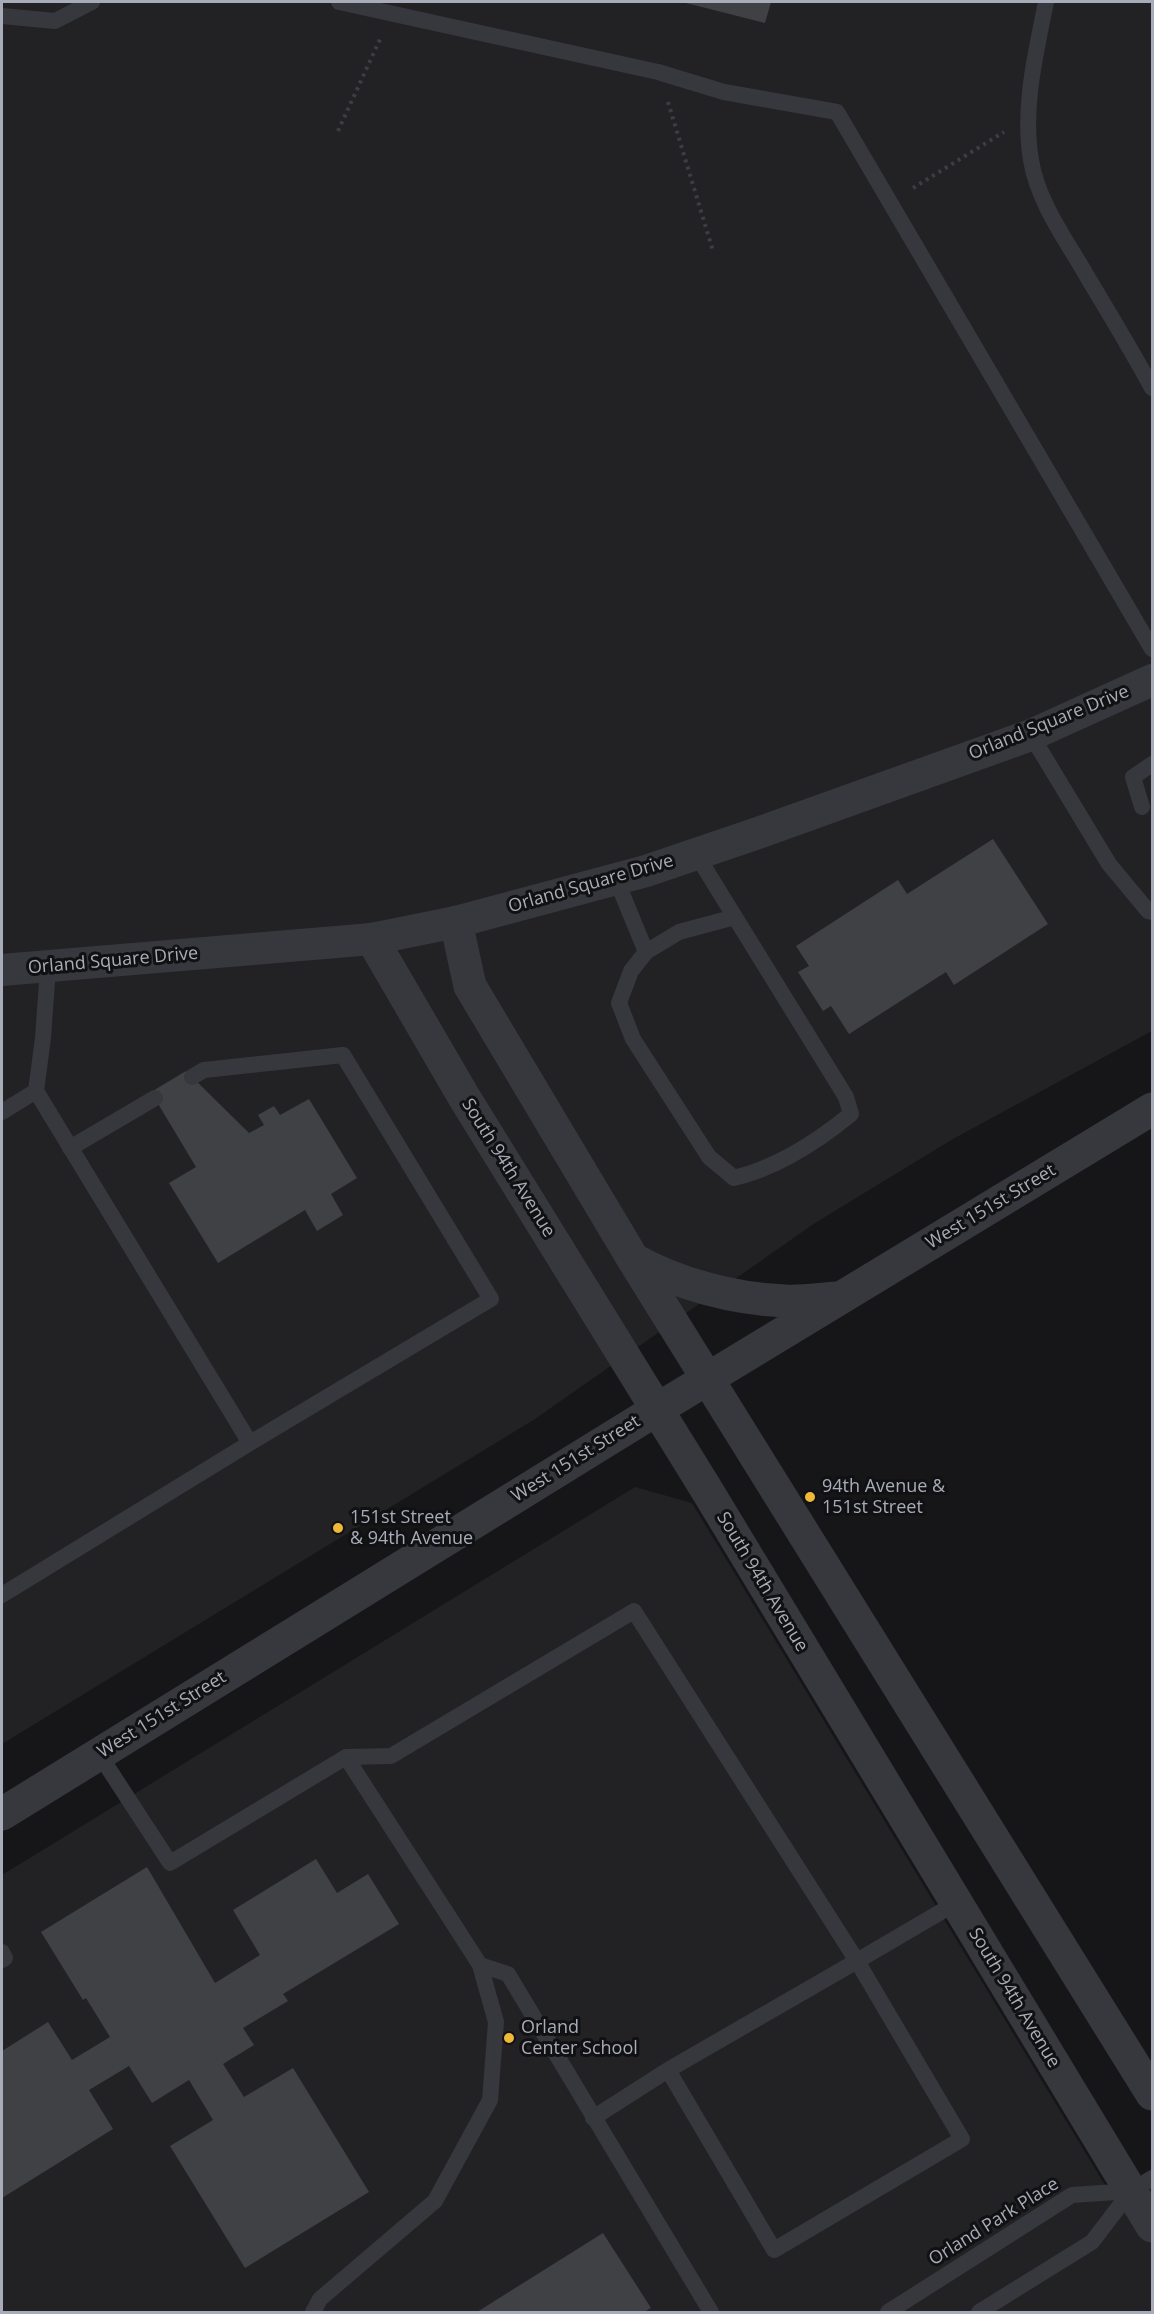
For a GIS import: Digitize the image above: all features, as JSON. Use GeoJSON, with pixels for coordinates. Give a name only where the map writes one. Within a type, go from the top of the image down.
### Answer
{"type":"FeatureCollection","features":[{"type":"Feature","properties":{"kind":"street","name":"Orland Square Drive"},"geometry":{"type":"LineString","coordinates":[[2,970],[48,968],[372,939],[456,922],[616,879],[696,854],[1031,735],[1152,680]]}},
{"type":"Feature","properties":{"kind":"street"},"geometry":{"type":"LineString","coordinates":[[456,922],[470,986],[633,1259],[1152,2094]]}},
{"type":"Feature","properties":{"kind":"street","name":"South 94th Avenue"},"geometry":{"type":"LineString","coordinates":[[372,939],[464,1097],[956,1903],[1142,2184],[1152,2226]]}},
{"type":"Feature","properties":{"kind":"street","name":"West 151st Street"},"geometry":{"type":"LineString","coordinates":[[2,1814],[656,1410],[1152,1109]]}},
{"type":"Feature","properties":{"kind":"street"},"geometry":{"type":"LineString","coordinates":[[633,1259],[653,1271],[683,1282],[738,1294],[786,1301],[841,1298]]}},
{"type":"Feature","properties":{"kind":"lane"},"geometry":{"type":"LineString","coordinates":[[2,16],[55,21],[92,2]]}},
{"type":"Feature","properties":{"kind":"lane"},"geometry":{"type":"LineString","coordinates":[[339,2],[394,12],[658,72],[724,92],[837,112],[1152,648]]}},
{"type":"Feature","properties":{"kind":"lane"},"geometry":{"type":"LineString","coordinates":[[1046,2],[1034,62],[1027,118],[1030,159],[1039,190],[1057,225],[1152,388]]}},
{"type":"Feature","properties":{"kind":"lane"},"geometry":{"type":"LineString","coordinates":[[1031,735],[1109,864],[1148,911],[1152,912]]}},
{"type":"Feature","properties":{"kind":"lane"},"geometry":{"type":"LineString","coordinates":[[1142,807],[1133,777],[1152,764]]}},
{"type":"Feature","properties":{"kind":"lane"},"geometry":{"type":"LineString","coordinates":[[696,854],[735,917],[846,1097],[851,1114],[832,1130],[759,1172],[734,1178],[709,1157],[633,1039],[619,1003],[631,971],[646,952],[679,932],[735,917]]}},
{"type":"Feature","properties":{"kind":"lane"},"geometry":{"type":"LineString","coordinates":[[616,879],[646,952]]}},
{"type":"Feature","properties":{"kind":"lane"},"geometry":{"type":"LineString","coordinates":[[48,968],[43,1038],[36,1091],[250,1443]]}},
{"type":"Feature","properties":{"kind":"lane"},"geometry":{"type":"LineString","coordinates":[[2,1595],[491,1299],[343,1055],[204,1070],[192,1077]]}},
{"type":"Feature","properties":{"kind":"lane"},"geometry":{"type":"LineString","coordinates":[[2,1112],[36,1091]]}},
{"type":"Feature","properties":{"kind":"lane"},"geometry":{"type":"LineString","coordinates":[[70,1148],[155,1098]]}},
{"type":"Feature","properties":{"kind":"lane"},"geometry":{"type":"LineString","coordinates":[[99,1754],[170,1863],[346,1757],[391,1756],[634,1611],[857,1961],[962,2139],[774,2250],[668,2070]]}},
{"type":"Feature","properties":{"kind":"lane"},"geometry":{"type":"LineString","coordinates":[[312,2313],[320,2299],[435,2201],[490,2100],[496,2022],[480,1965],[346,1757]]}},
{"type":"Feature","properties":{"kind":"lane"},"geometry":{"type":"LineString","coordinates":[[593,2118],[668,2070],[956,1903]]}},
{"type":"Feature","properties":{"kind":"lane"},"geometry":{"type":"LineString","coordinates":[[2,1952],[5,1958],[2,1960]]}},
{"type":"Feature","properties":{"kind":"lane"},"geometry":{"type":"LineString","coordinates":[[480,1965],[508,1974],[711,2313]]}},
{"type":"Feature","properties":{"kind":"lane"},"geometry":{"type":"LineString","coordinates":[[979,2313],[1092,2242],[1142,2184]]}},
{"type":"Feature","properties":{"kind":"lane","name":"Orland Park Place"},"geometry":{"type":"LineString","coordinates":[[888,2313],[1072,2195],[1142,2184]]}},
{"type":"Feature","properties":{"kind":"path"},"geometry":{"type":"LineString","coordinates":[[338,131],[394,12]]}},
{"type":"Feature","properties":{"kind":"path"},"geometry":{"type":"LineString","coordinates":[[658,72],[713,251]]}},
{"type":"Feature","properties":{"kind":"path"},"geometry":{"type":"LineString","coordinates":[[890,202],[1027,118]]}},
{"type":"Feature","properties":{"kind":"shaded area"},"geometry":{"type":"Polygon","coordinates":[[[2,2],[1152,2],[1152,1031],[953,1139],[815,1223],[535,1419],[2,1744],[2,2]]]}},
{"type":"Feature","properties":{"kind":"shaded area","name":"Orland Center School"},"geometry":{"type":"Polygon","coordinates":[[[635,1487],[692,1503],[1114,2200],[1152,2177],[1152,2312],[2,2312],[2,1875],[635,1487]]]}},
{"type":"Feature","properties":{"kind":"building"},"geometry":{"type":"Polygon","coordinates":[[[682,2],[771,2],[765,23],[682,2]]]}},
{"type":"Feature","properties":{"kind":"building"},"geometry":{"type":"Polygon","coordinates":[[[993,839],[1048,924],[954,985],[946,972],[849,1034],[831,1006],[823,1011],[798,972],[809,966],[796,946],[898,880],[907,894],[993,839]]]}},
{"type":"Feature","properties":{"kind":"building"},"geometry":{"type":"Polygon","coordinates":[[[186,1071],[249,1133],[264,1125],[258,1115],[274,1106],[280,1115],[309,1099],[357,1178],[331,1194],[343,1215],[317,1231],[305,1210],[218,1263],[169,1183],[196,1167],[151,1092],[186,1071]]]}},
{"type":"Feature","properties":{"kind":"building"},"geometry":{"type":"Polygon","coordinates":[[[316,1859],[337,1893],[368,1874],[399,1924],[283,1994],[288,2001],[243,2028],[254,2045],[223,2064],[244,2097],[293,2068],[369,2192],[245,2268],[170,2146],[213,2120],[189,2080],[152,2103],[129,2066],[89,2090],[113,2129],[2,2198],[2,2051],[48,2022],[72,2060],[110,2037],[86,1998],[83,2000],[41,1932],[147,1867],[215,1983],[260,1955],[233,1910],[316,1859]]]}},
{"type":"Feature","properties":{"kind":"building"},"geometry":{"type":"Polygon","coordinates":[[[603,2233],[651,2308],[644,2312],[477,2312],[603,2233]]]}},
{"type":"Feature","properties":{"kind":"place","name":"94th Avenue & 151st Street"},"geometry":{"type":"Point","coordinates":[810,1497]}},
{"type":"Feature","properties":{"kind":"place","name":"151st Street & 94th Avenue"},"geometry":{"type":"Point","coordinates":[338,1528]}},
{"type":"Feature","properties":{"kind":"place","name":"Orland Center School"},"geometry":{"type":"Point","coordinates":[509,2038]}}]}
